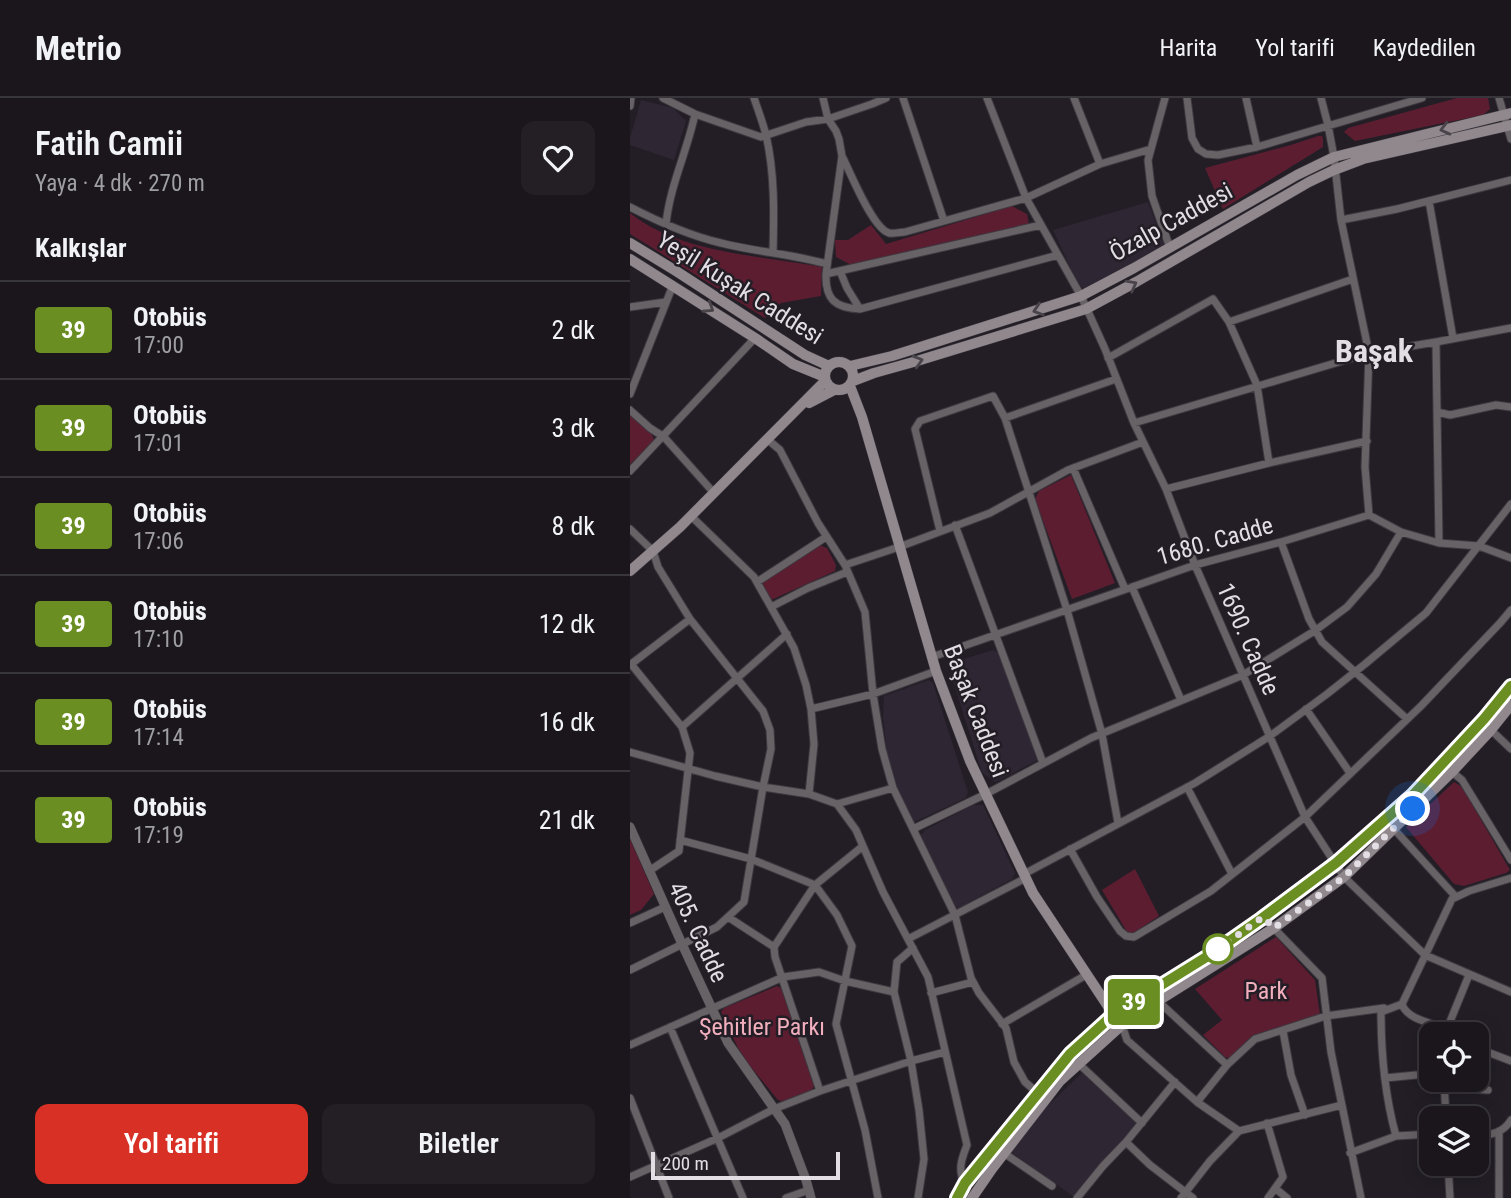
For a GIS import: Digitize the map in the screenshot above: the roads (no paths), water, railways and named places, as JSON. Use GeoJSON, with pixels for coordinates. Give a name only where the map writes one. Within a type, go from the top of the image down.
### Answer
{"type":"FeatureCollection","features":[{"type":"Feature","properties":{"kind":"main road","name":"Özalp Caddesi"},"geometry":{"type":"LineString","coordinates":[[849,366],[892,356],[1081,296],[1334,157],[1508,113]]}},
{"type":"Feature","properties":{"kind":"main road","name":"Özalp Caddesi"},"geometry":{"type":"LineString","coordinates":[[851,383],[874,373],[1086,309],[1334,170],[1363,159],[1509,126]]}},
{"type":"Feature","properties":{"kind":"main road","name":"Yeşil Kuşak Caddesi"},"geometry":{"type":"LineString","coordinates":[[630,243],[805,355],[829,366]]}},
{"type":"Feature","properties":{"kind":"main road"},"geometry":{"type":"LineString","coordinates":[[630,259],[793,364],[825,379],[834,390]]}},
{"type":"Feature","properties":{"kind":"main road"},"geometry":{"type":"LineString","coordinates":[[630,571],[691,516],[799,408],[825,379],[829,366],[842,362],[849,366],[854,374],[851,383],[842,390],[834,390],[799,408]]}},
{"type":"Feature","properties":{"kind":"main road","name":"Başak Caddesi"},"geometry":{"type":"LineString","coordinates":[[851,383],[936,671],[970,761],[1033,893],[1122,1025]]}},
{"type":"Feature","properties":{"kind":"main road"},"geometry":{"type":"LineString","coordinates":[[957,1198],[965,1183],[994,1146],[1070,1054],[1113,1015],[1208,956],[1336,863],[1413,795],[1511,686]]}},
{"type":"Feature","properties":{"kind":"main road"},"geometry":{"type":"LineString","coordinates":[[972,1198],[1060,1081],[1122,1025],[1274,928],[1344,877],[1452,772],[1511,705]]}},
{"type":"Feature","properties":{"kind":"street"},"geometry":{"type":"LineString","coordinates":[[630,106],[631,98]]}},
{"type":"Feature","properties":{"kind":"street"},"geometry":{"type":"LineString","coordinates":[[663,98],[695,114],[761,137],[806,122],[828,119],[886,98]]}},
{"type":"Feature","properties":{"kind":"street"},"geometry":{"type":"LineString","coordinates":[[754,98],[766,135],[775,207],[773,253]]}},
{"type":"Feature","properties":{"kind":"street"},"geometry":{"type":"LineString","coordinates":[[822,98],[828,119],[839,139],[842,156],[868,210],[880,229],[890,234],[1026,198],[1100,164],[1151,149]]}},
{"type":"Feature","properties":{"kind":"street"},"geometry":{"type":"LineString","coordinates":[[903,98],[944,221]]}},
{"type":"Feature","properties":{"kind":"street","name":"1690. Cadde"},"geometry":{"type":"LineString","coordinates":[[987,98],[1026,198],[1081,296],[1134,423],[1167,489],[1195,565],[1305,817],[1344,877],[1425,955],[1511,992]]}},
{"type":"Feature","properties":{"kind":"street"},"geometry":{"type":"LineString","coordinates":[[1074,98],[1100,164]]}},
{"type":"Feature","properties":{"kind":"street"},"geometry":{"type":"LineString","coordinates":[[1165,98],[1149,160],[1152,195],[1170,248]]}},
{"type":"Feature","properties":{"kind":"street"},"geometry":{"type":"LineString","coordinates":[[1187,98],[1192,138],[1198,149],[1206,154],[1218,155],[1257,147],[1416,99]]}},
{"type":"Feature","properties":{"kind":"street"},"geometry":{"type":"LineString","coordinates":[[1245,98],[1257,147]]}},
{"type":"Feature","properties":{"kind":"street"},"geometry":{"type":"LineString","coordinates":[[1321,98],[1334,157],[1341,220],[1369,353],[1364,467],[1369,515],[1401,532],[1439,542],[1479,546],[1511,558]]}},
{"type":"Feature","properties":{"kind":"street"},"geometry":{"type":"LineString","coordinates":[[1499,98],[1508,113],[1511,139]]}},
{"type":"Feature","properties":{"kind":"street"},"geometry":{"type":"LineString","coordinates":[[666,224],[669,202],[691,135],[695,114]]}},
{"type":"Feature","properties":{"kind":"street"},"geometry":{"type":"LineString","coordinates":[[842,156],[825,285],[833,302],[860,309],[1058,255]]}},
{"type":"Feature","properties":{"kind":"street"},"geometry":{"type":"LineString","coordinates":[[1341,220],[1511,180]]}},
{"type":"Feature","properties":{"kind":"street"},"geometry":{"type":"LineString","coordinates":[[1429,201],[1453,338]]}},
{"type":"Feature","properties":{"kind":"street"},"geometry":{"type":"LineString","coordinates":[[630,207],[666,224],[720,243],[827,264]]}},
{"type":"Feature","properties":{"kind":"street"},"geometry":{"type":"LineString","coordinates":[[826,274],[1041,225]]}},
{"type":"Feature","properties":{"kind":"street"},"geometry":{"type":"LineString","coordinates":[[840,271],[860,309]]}},
{"type":"Feature","properties":{"kind":"street"},"geometry":{"type":"LineString","coordinates":[[1229,322],[1353,279]]}},
{"type":"Feature","properties":{"kind":"street"},"geometry":{"type":"LineString","coordinates":[[630,394],[673,285]]}},
{"type":"Feature","properties":{"kind":"street"},"geometry":{"type":"LineString","coordinates":[[1108,358],[1213,299],[1229,322],[1256,385],[1269,463]]}},
{"type":"Feature","properties":{"kind":"street"},"geometry":{"type":"LineString","coordinates":[[630,307],[666,302]]}},
{"type":"Feature","properties":{"kind":"street"},"geometry":{"type":"LineString","coordinates":[[1134,423],[1369,353],[1511,328]]}},
{"type":"Feature","properties":{"kind":"street"},"geometry":{"type":"LineString","coordinates":[[630,471],[755,338]]}},
{"type":"Feature","properties":{"kind":"street"},"geometry":{"type":"LineString","coordinates":[[1436,342],[1439,542]]}},
{"type":"Feature","properties":{"kind":"street"},"geometry":{"type":"LineString","coordinates":[[1005,418],[1116,379]]}},
{"type":"Feature","properties":{"kind":"street"},"geometry":{"type":"LineString","coordinates":[[940,531],[915,429],[920,421],[993,396],[1005,418],[1067,610],[1102,734],[1118,822]]}},
{"type":"Feature","properties":{"kind":"street"},"geometry":{"type":"LineString","coordinates":[[1437,412],[1450,415],[1496,405],[1511,407]]}},
{"type":"Feature","properties":{"kind":"street"},"geometry":{"type":"LineString","coordinates":[[630,410],[664,437],[714,493]]}},
{"type":"Feature","properties":{"kind":"street"},"geometry":{"type":"LineString","coordinates":[[767,439],[780,450],[817,523],[846,568],[865,612],[873,694],[893,788],[955,915],[973,982],[1006,1028],[1014,1062],[1025,1082],[1038,1093]]}},
{"type":"Feature","properties":{"kind":"street"},"geometry":{"type":"LineString","coordinates":[[1167,489],[1367,441]]}},
{"type":"Feature","properties":{"kind":"street"},"geometry":{"type":"LineString","coordinates":[[771,607],[846,568],[990,513],[1073,468],[1143,442]]}},
{"type":"Feature","properties":{"kind":"street"},"geometry":{"type":"LineString","coordinates":[[1073,468],[1181,700]]}},
{"type":"Feature","properties":{"kind":"street"},"geometry":{"type":"LineString","coordinates":[[908,939],[1118,822],[1187,787],[1269,736],[1355,672],[1426,613],[1511,504]]}},
{"type":"Feature","properties":{"kind":"street","name":"1680. Cadde"},"geometry":{"type":"LineString","coordinates":[[932,657],[1195,565],[1369,515]]}},
{"type":"Feature","properties":{"kind":"street"},"geometry":{"type":"LineString","coordinates":[[691,516],[754,576],[794,648],[811,709],[814,744],[809,794]]}},
{"type":"Feature","properties":{"kind":"street"},"geometry":{"type":"LineString","coordinates":[[955,525],[1043,763]]}},
{"type":"Feature","properties":{"kind":"street"},"geometry":{"type":"LineString","coordinates":[[630,528],[653,551],[658,567],[690,619],[763,711],[770,730],[771,749],[744,902],[718,927],[630,970]]}},
{"type":"Feature","properties":{"kind":"street"},"geometry":{"type":"LineString","coordinates":[[914,829],[1102,734],[1243,675],[1348,607],[1376,574],[1401,532]]}},
{"type":"Feature","properties":{"kind":"street"},"geometry":{"type":"LineString","coordinates":[[757,582],[827,537]]}},
{"type":"Feature","properties":{"kind":"street"},"geometry":{"type":"LineString","coordinates":[[1281,542],[1309,618],[1322,642],[1407,719]]}},
{"type":"Feature","properties":{"kind":"street"},"geometry":{"type":"LineString","coordinates":[[1070,849],[1097,897],[1121,931],[1126,936],[1134,937],[1211,891],[1305,817],[1407,719],[1511,610]]}},
{"type":"Feature","properties":{"kind":"street"},"geometry":{"type":"LineString","coordinates":[[649,871],[679,851],[690,753],[682,727],[630,665],[690,619]]}},
{"type":"Feature","properties":{"kind":"street"},"geometry":{"type":"LineString","coordinates":[[682,727],[787,634]]}},
{"type":"Feature","properties":{"kind":"street"},"geometry":{"type":"LineString","coordinates":[[811,709],[873,694],[936,671]]}},
{"type":"Feature","properties":{"kind":"street"},"geometry":{"type":"LineString","coordinates":[[1306,709],[1350,773]]}},
{"type":"Feature","properties":{"kind":"street"},"geometry":{"type":"LineString","coordinates":[[1491,730],[1511,749]]}},
{"type":"Feature","properties":{"kind":"street"},"geometry":{"type":"LineString","coordinates":[[630,752],[763,787],[809,794],[836,804],[856,830],[883,892],[928,977],[967,1144],[961,1163],[961,1176],[965,1183]]}},
{"type":"Feature","properties":{"kind":"street"},"geometry":{"type":"LineString","coordinates":[[1452,772],[1462,780],[1511,860]]}},
{"type":"Feature","properties":{"kind":"street"},"geometry":{"type":"LineString","coordinates":[[1187,787],[1232,874]]}},
{"type":"Feature","properties":{"kind":"street"},"geometry":{"type":"LineString","coordinates":[[836,804],[893,788]]}},
{"type":"Feature","properties":{"kind":"street","name":"405. Cadde"},"geometry":{"type":"LineString","coordinates":[[630,827],[728,1044],[785,1124],[810,1194]]}},
{"type":"Feature","properties":{"kind":"street"},"geometry":{"type":"LineString","coordinates":[[1393,828],[1456,897]]}},
{"type":"Feature","properties":{"kind":"street"},"geometry":{"type":"LineString","coordinates":[[680,840],[751,859],[815,886],[837,915],[852,946],[836,1024],[865,1130],[878,1198]]}},
{"type":"Feature","properties":{"kind":"street"},"geometry":{"type":"LineString","coordinates":[[820,1091],[774,947],[815,886],[863,846]]}},
{"type":"Feature","properties":{"kind":"street"},"geometry":{"type":"LineString","coordinates":[[1425,1022],[1404,1011],[1402,1004],[1452,899],[1511,878]]}},
{"type":"Feature","properties":{"kind":"street"},"geometry":{"type":"LineString","coordinates":[[630,923],[665,907]]}},
{"type":"Feature","properties":{"kind":"street"},"geometry":{"type":"LineString","coordinates":[[728,917],[774,947]]}},
{"type":"Feature","properties":{"kind":"street"},"geometry":{"type":"LineString","coordinates":[[1263,917],[1322,978],[1331,1052],[1361,1198]]}},
{"type":"Feature","properties":{"kind":"street"},"geometry":{"type":"LineString","coordinates":[[913,948],[897,962],[894,992],[911,1061],[919,1110],[924,1159],[918,1198]]}},
{"type":"Feature","properties":{"kind":"street"},"geometry":{"type":"LineString","coordinates":[[630,1045],[783,977],[819,972],[894,992]]}},
{"type":"Feature","properties":{"kind":"street"},"geometry":{"type":"LineString","coordinates":[[1002,1024],[1086,975]]}},
{"type":"Feature","properties":{"kind":"street"},"geometry":{"type":"LineString","coordinates":[[1452,1022],[1469,975]]}},
{"type":"Feature","properties":{"kind":"street"},"geometry":{"type":"LineString","coordinates":[[931,993],[973,982]]}},
{"type":"Feature","properties":{"kind":"street"},"geometry":{"type":"LineString","coordinates":[[1158,1001],[1227,1065]]}},
{"type":"Feature","properties":{"kind":"street"},"geometry":{"type":"LineString","coordinates":[[1197,1101],[1227,1065],[1255,1039],[1326,1016],[1402,1004]]}},
{"type":"Feature","properties":{"kind":"street"},"geometry":{"type":"LineString","coordinates":[[1396,1136],[1385,1078],[1381,1012],[1402,1004]]}},
{"type":"Feature","properties":{"kind":"street"},"geometry":{"type":"LineString","coordinates":[[1122,1025],[1127,1040],[1197,1101],[1239,1132]]}},
{"type":"Feature","properties":{"kind":"street"},"geometry":{"type":"LineString","coordinates":[[670,1027],[743,1198]]}},
{"type":"Feature","properties":{"kind":"street"},"geometry":{"type":"LineString","coordinates":[[1283,1031],[1291,1075],[1305,1115]]}},
{"type":"Feature","properties":{"kind":"street"},"geometry":{"type":"LineString","coordinates":[[630,1177],[718,1138],[774,1109],[852,1080],[945,1052]]}},
{"type":"Feature","properties":{"kind":"street"},"geometry":{"type":"LineString","coordinates":[[1489,1053],[1511,1061]]}},
{"type":"Feature","properties":{"kind":"street"},"geometry":{"type":"LineString","coordinates":[[1079,1064],[1142,1123]]}},
{"type":"Feature","properties":{"kind":"street"},"geometry":{"type":"LineString","coordinates":[[1385,1078],[1416,1075]]}},
{"type":"Feature","properties":{"kind":"street"},"geometry":{"type":"LineString","coordinates":[[1077,1198],[1175,1082]]}},
{"type":"Feature","properties":{"kind":"street"},"geometry":{"type":"LineString","coordinates":[[630,1098],[669,1198]]}},
{"type":"Feature","properties":{"kind":"street"},"geometry":{"type":"LineString","coordinates":[[1184,1195],[1210,1161],[1239,1132],[1342,1105]]}},
{"type":"Feature","properties":{"kind":"street"},"geometry":{"type":"LineString","coordinates":[[1489,1135],[1507,1126],[1511,1120]]}},
{"type":"Feature","properties":{"kind":"street"},"geometry":{"type":"LineString","coordinates":[[1267,1123],[1283,1177],[1268,1198]]}},
{"type":"Feature","properties":{"kind":"street"},"geometry":{"type":"LineString","coordinates":[[1499,1131],[1499,1198]]}},
{"type":"Feature","properties":{"kind":"street"},"geometry":{"type":"LineString","coordinates":[[1350,1153],[1396,1136],[1419,1135]]}},
{"type":"Feature","properties":{"kind":"street"},"geometry":{"type":"LineString","coordinates":[[1126,1142],[1184,1195],[1193,1198]]}},
{"type":"Feature","properties":{"kind":"street"},"geometry":{"type":"LineString","coordinates":[[994,1146],[1052,1186]]}},
{"type":"Feature","properties":{"kind":"street"},"geometry":{"type":"LineString","coordinates":[[1449,1176],[1450,1198]]}},
{"type":"Feature","properties":{"kind":"street"},"geometry":{"type":"LineString","coordinates":[[1276,1189],[1287,1198]]}},
{"type":"Feature","properties":{"kind":"street"},"geometry":{"type":"LineString","coordinates":[[786,1198],[810,1194]]}},
{"type":"Feature","properties":{"kind":"district","name":"Başak"},"geometry":{"type":"Point","coordinates":[1374,351]}},
{"type":"Feature","properties":{"kind":"park label","name":"Park"},"geometry":{"type":"Point","coordinates":[1266,991]}},
{"type":"Feature","properties":{"kind":"park label","name":"Şehitler Parkı"},"geometry":{"type":"Point","coordinates":[762,1027]}}]}
